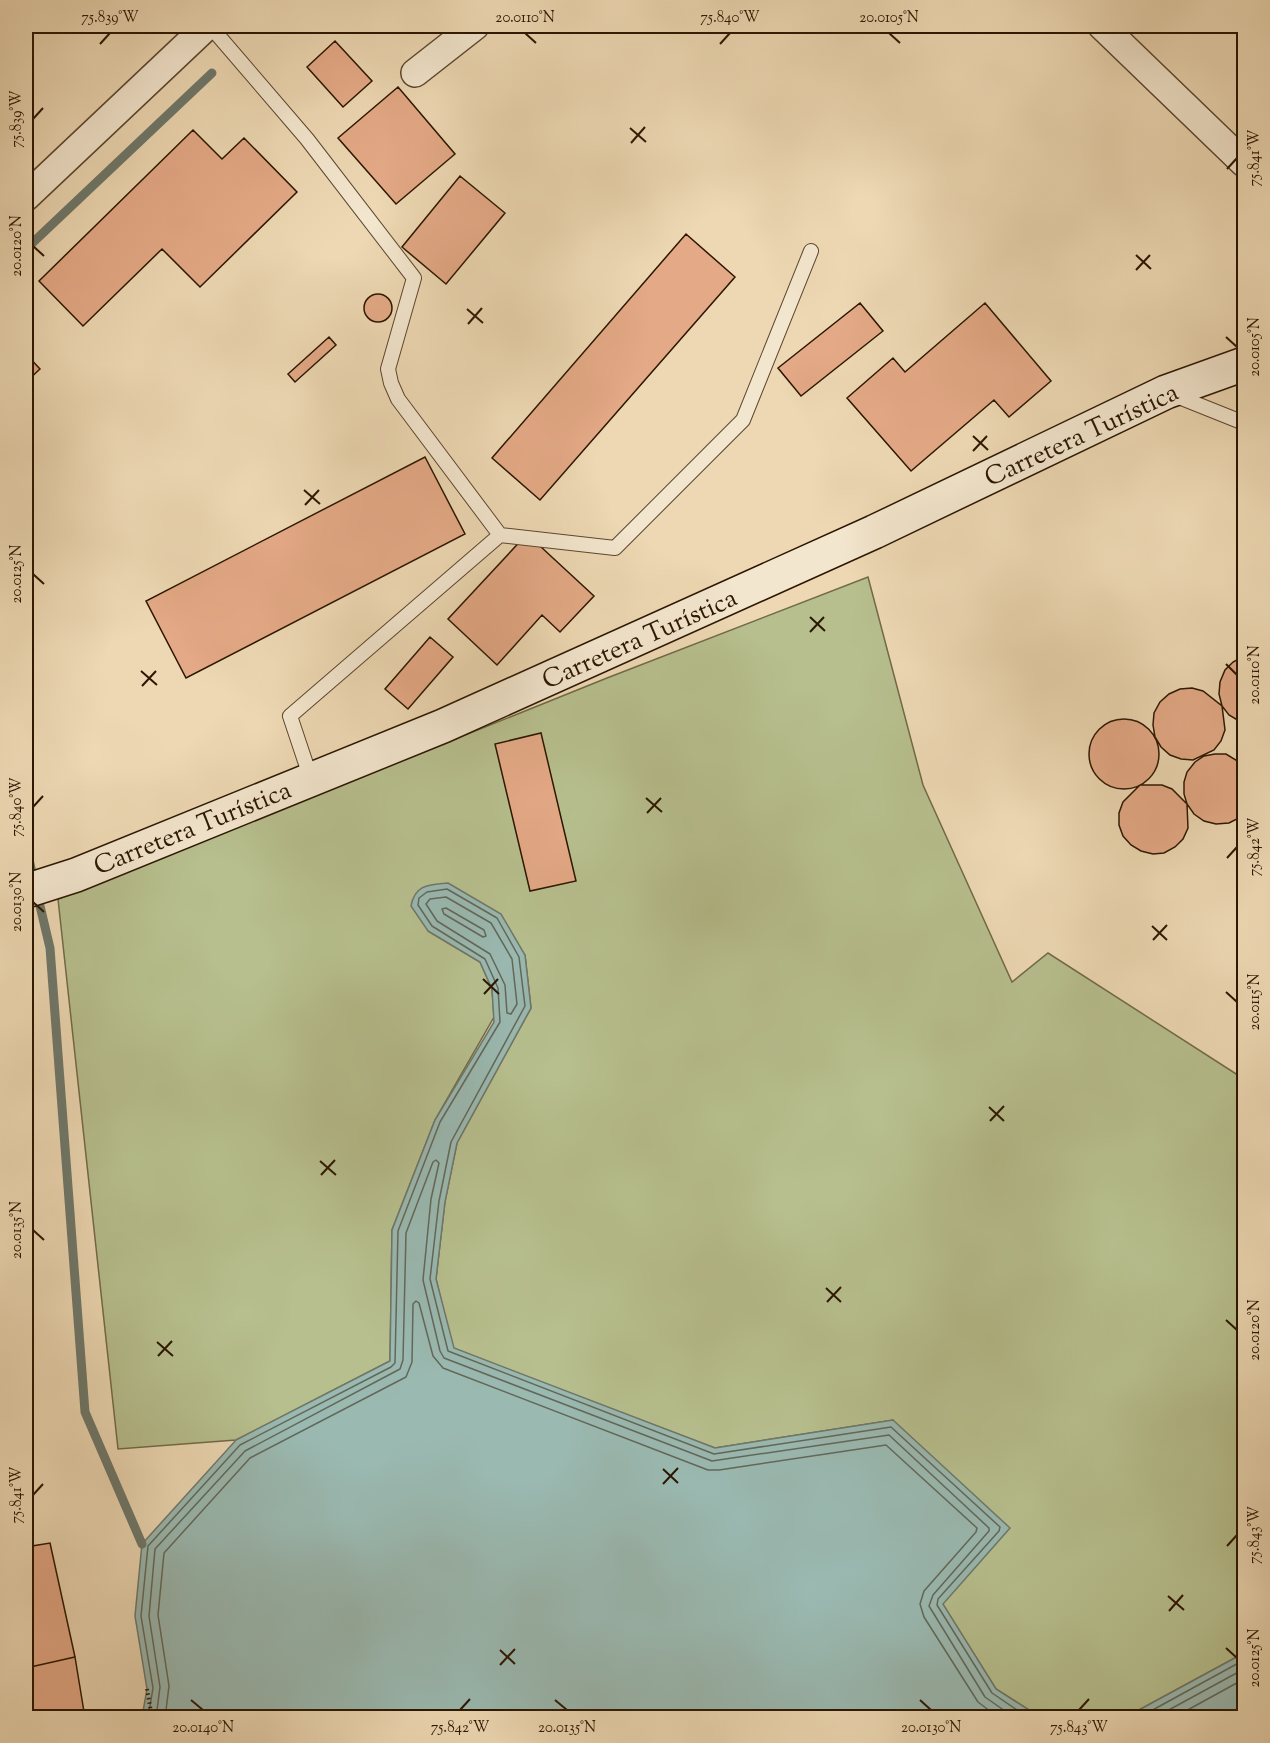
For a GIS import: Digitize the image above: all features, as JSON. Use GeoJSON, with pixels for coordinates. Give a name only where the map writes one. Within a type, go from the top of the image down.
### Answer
{"type":"FeatureCollection","features":[{"type":"Feature","properties":{"kind":"main road","name":"Carretera Turística"},"geometry":{"type":"LineString","coordinates":[[26,891],[76,875],[443,726],[874,532],[1166,392],[1245,364]]}},
{"type":"Feature","properties":{"kind":"street"},"geometry":{"type":"LineString","coordinates":[[26,197],[209,26]]}},
{"type":"Feature","properties":{"kind":"street"},"geometry":{"type":"LineString","coordinates":[[415,73],[475,26]]}},
{"type":"Feature","properties":{"kind":"street"},"geometry":{"type":"LineString","coordinates":[[1102,26],[1245,163]]}},
{"type":"Feature","properties":{"kind":"lane"},"geometry":{"type":"LineString","coordinates":[[209,26],[307,139],[414,278],[388,369],[391,384],[398,399],[500,535],[615,548],[743,420],[811,251]]}},
{"type":"Feature","properties":{"kind":"lane"},"geometry":{"type":"LineString","coordinates":[[1166,392],[1245,423]]}},
{"type":"Feature","properties":{"kind":"lane"},"geometry":{"type":"LineString","coordinates":[[312,779],[290,716],[500,535]]}},
{"type":"Feature","properties":{"kind":"path"},"geometry":{"type":"LineString","coordinates":[[147,1689],[152,1718]]}},
{"type":"Feature","properties":{"kind":"green space"},"geometry":{"type":"Polygon","coordinates":[[[868,577],[923,785],[1012,982],[1048,953],[1244,1079],[1244,1653],[1126,1717],[1040,1717],[996,1689],[942,1604],[893,1420],[715,1448],[453,1349],[436,1279],[445,1201],[457,1143],[531,1008],[525,955],[428,931],[480,962],[492,989],[494,1017],[435,1120],[392,1230],[390,1361],[236,1440],[118,1449],[58,899],[607,678],[868,577]]]}},
{"type":"Feature","properties":{"kind":"water"},"geometry":{"type":"Polygon","coordinates":[[[448,883],[501,914],[525,955],[531,1008],[457,1143],[445,1202],[436,1279],[454,1348],[715,1448],[893,1420],[1010,1528],[943,1604],[996,1689],[1040,1717],[142,1717],[147,1689],[135,1616],[142,1544],[236,1440],[390,1361],[392,1230],[435,1120],[494,1022],[492,989],[480,962],[428,931],[411,906],[419,890],[429,885],[448,883]]]}},
{"type":"Feature","properties":{"kind":"water"},"geometry":{"type":"Polygon","coordinates":[[[1244,1653],[1244,1717],[1126,1717],[1244,1653]]]}},
{"type":"Feature","properties":{"kind":"building"},"geometry":{"type":"Polygon","coordinates":[[[335,41],[372,81],[343,107],[307,67],[335,41]]]}},
{"type":"Feature","properties":{"kind":"building"},"geometry":{"type":"Polygon","coordinates":[[[398,87],[455,154],[396,204],[338,138],[398,87]]]}},
{"type":"Feature","properties":{"kind":"building"},"geometry":{"type":"Polygon","coordinates":[[[193,130],[222,159],[244,138],[297,192],[200,287],[162,249],[83,326],[39,281],[193,130]]]}},
{"type":"Feature","properties":{"kind":"building"},"geometry":{"type":"Polygon","coordinates":[[[460,176],[505,213],[446,284],[402,247],[460,176]]]}},
{"type":"Feature","properties":{"kind":"building"},"geometry":{"type":"Polygon","coordinates":[[[686,234],[735,277],[540,500],[492,458],[686,234]]]}},
{"type":"Feature","properties":{"kind":"building"},"geometry":{"type":"Polygon","coordinates":[[[378,294],[388,298],[392,308],[388,318],[378,322],[368,318],[364,308],[368,298],[378,294]]]}},
{"type":"Feature","properties":{"kind":"building"},"geometry":{"type":"Polygon","coordinates":[[[860,303],[883,331],[801,396],[778,368],[860,303]]]}},
{"type":"Feature","properties":{"kind":"building"},"geometry":{"type":"Polygon","coordinates":[[[985,303],[1051,381],[1009,417],[994,400],[911,471],[847,398],[893,358],[905,372],[985,303]]]}},
{"type":"Feature","properties":{"kind":"building"},"geometry":{"type":"Polygon","coordinates":[[[329,337],[336,345],[295,382],[288,374],[329,337]]]}},
{"type":"Feature","properties":{"kind":"building"},"geometry":{"type":"Polygon","coordinates":[[[26,354],[40,369],[26,382],[26,354]]]}},
{"type":"Feature","properties":{"kind":"building"},"geometry":{"type":"Polygon","coordinates":[[[425,457],[465,534],[186,678],[146,601],[425,457]]]}},
{"type":"Feature","properties":{"kind":"building"},"geometry":{"type":"Polygon","coordinates":[[[527,534],[594,596],[560,632],[542,615],[497,665],[448,619],[527,534]]]}},
{"type":"Feature","properties":{"kind":"building"},"geometry":{"type":"Polygon","coordinates":[[[430,637],[453,657],[408,709],[385,689],[430,637]]]}},
{"type":"Feature","properties":{"kind":"building"},"geometry":{"type":"Polygon","coordinates":[[[1244,656],[1244,724],[1229,715],[1222,706],[1219,694],[1220,682],[1225,670],[1244,656]]]}},
{"type":"Feature","properties":{"kind":"building"},"geometry":{"type":"Polygon","coordinates":[[[1192,688],[1203,691],[1222,706],[1225,730],[1214,750],[1193,760],[1170,755],[1155,737],[1153,725],[1154,713],[1160,702],[1169,694],[1180,689],[1192,688]]]}},
{"type":"Feature","properties":{"kind":"building"},"geometry":{"type":"Polygon","coordinates":[[[1124,719],[1137,722],[1149,729],[1156,741],[1159,754],[1156,767],[1149,779],[1137,786],[1124,789],[1111,786],[1099,779],[1092,767],[1089,754],[1092,741],[1099,729],[1111,722],[1124,719]]]}},
{"type":"Feature","properties":{"kind":"building"},"geometry":{"type":"Polygon","coordinates":[[[541,733],[576,881],[530,891],[495,744],[541,733]]]}},
{"type":"Feature","properties":{"kind":"building"},"geometry":{"type":"Polygon","coordinates":[[[1226,754],[1244,765],[1244,812],[1239,818],[1229,823],[1216,824],[1204,821],[1194,814],[1184,794],[1187,772],[1204,756],[1226,754]]]}},
{"type":"Feature","properties":{"kind":"building"},"geometry":{"type":"Polygon","coordinates":[[[1140,785],[1162,785],[1172,789],[1187,804],[1188,828],[1183,839],[1164,853],[1153,854],[1131,845],[1123,836],[1119,825],[1119,813],[1123,802],[1140,785]]]}},
{"type":"Feature","properties":{"kind":"building"},"geometry":{"type":"Polygon","coordinates":[[[50,1543],[75,1657],[26,1668],[26,1547],[50,1543]]]}},
{"type":"Feature","properties":{"kind":"building"},"geometry":{"type":"Polygon","coordinates":[[[75,1657],[85,1718],[26,1718],[26,1668],[75,1657]]]}},
{"type":"Feature","properties":{"kind":"waterway"},"geometry":{"type":"LineString","coordinates":[[26,249],[212,73]]}},
{"type":"Feature","properties":{"kind":"waterway"},"geometry":{"type":"LineString","coordinates":[[26,847],[50,948],[85,1412],[142,1544]]}}]}
